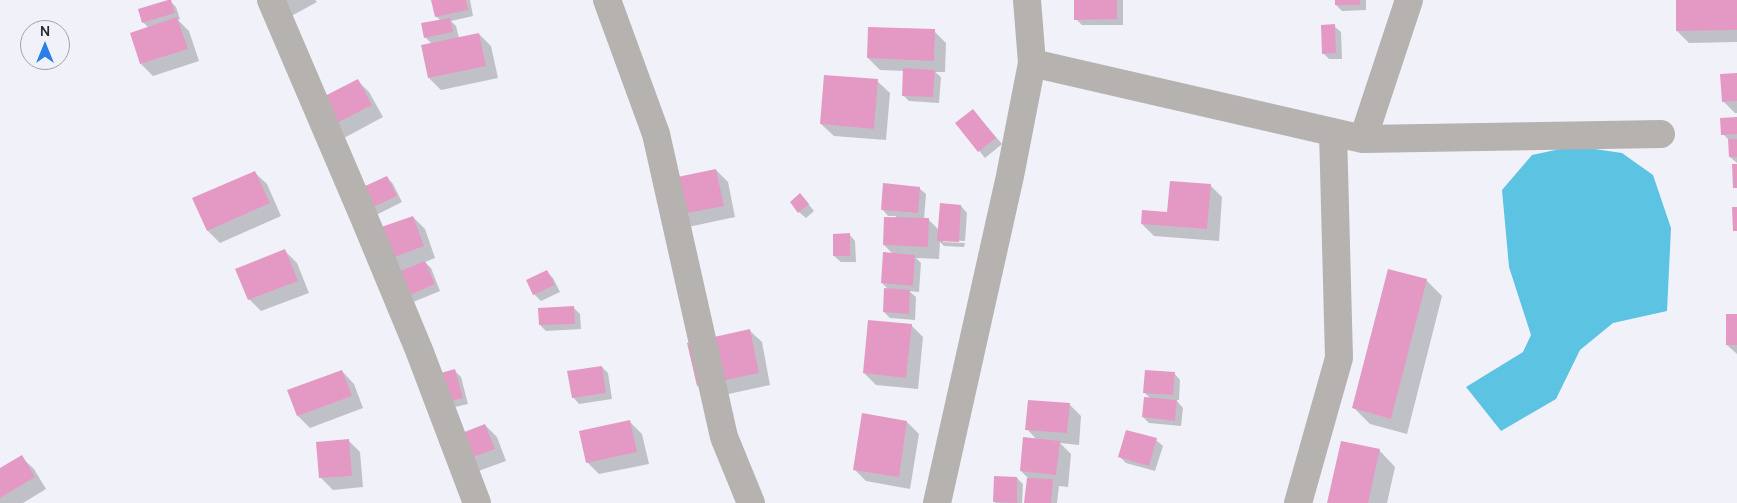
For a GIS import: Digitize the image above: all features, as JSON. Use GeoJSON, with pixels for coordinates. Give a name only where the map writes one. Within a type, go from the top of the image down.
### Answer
{"type":"FeatureCollection","features":[{"type":"Feature","properties":{"kind":"street"},"geometry":{"type":"LineString","coordinates":[[271,0],[419,350],[477,503]]}},
{"type":"Feature","properties":{"kind":"street"},"geometry":{"type":"LineString","coordinates":[[606,0],[656,134],[724,437],[751,503]]}},
{"type":"Feature","properties":{"kind":"street"},"geometry":{"type":"LineString","coordinates":[[937,503],[1010,176],[1032,63],[1026,0]]}},
{"type":"Feature","properties":{"kind":"street"},"geometry":{"type":"LineString","coordinates":[[1363,139],[1409,0]]}},
{"type":"Feature","properties":{"kind":"street"},"geometry":{"type":"LineString","coordinates":[[1032,63],[1363,139],[1661,134]]}},
{"type":"Feature","properties":{"kind":"street"},"geometry":{"type":"LineString","coordinates":[[1298,503],[1339,358],[1333,132]]}},
{"type":"Feature","properties":{"kind":"water"},"geometry":{"type":"Polygon","coordinates":[[[1574,146],[1622,153],[1653,175],[1671,228],[1667,311],[1613,323],[1580,350],[1556,399],[1501,431],[1466,387],[1523,352],[1531,335],[1509,267],[1502,190],[1532,155],[1574,146]]]}},
{"type":"Feature","properties":{"kind":"building"},"geometry":{"type":"Polygon","coordinates":[[[171,0],[175,13],[142,23],[138,9],[171,0]]]}},
{"type":"Feature","properties":{"kind":"building"},"geometry":{"type":"Polygon","coordinates":[[[431,0],[466,0],[468,10],[435,17],[431,0]]]}},
{"type":"Feature","properties":{"kind":"building"},"geometry":{"type":"Polygon","coordinates":[[[1074,0],[1117,0],[1117,19],[1074,20],[1074,0]]]}},
{"type":"Feature","properties":{"kind":"building"},"geometry":{"type":"Polygon","coordinates":[[[1335,0],[1360,0],[1360,5],[1335,5],[1335,0]]]}},
{"type":"Feature","properties":{"kind":"building"},"geometry":{"type":"Polygon","coordinates":[[[1676,0],[1737,0],[1737,30],[1676,31],[1676,0]]]}},
{"type":"Feature","properties":{"kind":"building"},"geometry":{"type":"Polygon","coordinates":[[[177,17],[188,49],[140,64],[130,33],[177,17]]]}},
{"type":"Feature","properties":{"kind":"building"},"geometry":{"type":"Polygon","coordinates":[[[450,18],[453,32],[424,38],[421,23],[450,18]]]}},
{"type":"Feature","properties":{"kind":"building"},"geometry":{"type":"Polygon","coordinates":[[[1335,24],[1336,53],[1322,54],[1321,25],[1335,24]]]}},
{"type":"Feature","properties":{"kind":"building"},"geometry":{"type":"Polygon","coordinates":[[[868,27],[935,29],[934,61],[867,58],[868,27]]]}},
{"type":"Feature","properties":{"kind":"building"},"geometry":{"type":"Polygon","coordinates":[[[479,33],[486,66],[428,78],[421,45],[479,33]]]}},
{"type":"Feature","properties":{"kind":"building"},"geometry":{"type":"Polygon","coordinates":[[[903,68],[935,70],[933,97],[902,96],[903,68]]]}},
{"type":"Feature","properties":{"kind":"building"},"geometry":{"type":"Polygon","coordinates":[[[1737,73],[1737,101],[1722,102],[1720,74],[1737,73]]]}},
{"type":"Feature","properties":{"kind":"building"},"geometry":{"type":"Polygon","coordinates":[[[824,75],[878,79],[874,129],[820,124],[824,75]]]}},
{"type":"Feature","properties":{"kind":"building"},"geometry":{"type":"Polygon","coordinates":[[[358,79],[372,105],[331,126],[317,100],[358,79]]]}},
{"type":"Feature","properties":{"kind":"building"},"geometry":{"type":"Polygon","coordinates":[[[973,109],[996,138],[978,152],[955,123],[973,109]]]}},
{"type":"Feature","properties":{"kind":"building"},"geometry":{"type":"Polygon","coordinates":[[[1737,117],[1737,134],[1721,135],[1720,118],[1737,117]]]}},
{"type":"Feature","properties":{"kind":"building"},"geometry":{"type":"Polygon","coordinates":[[[1728,139],[1737,139],[1737,157],[1729,157],[1728,139]]]}},
{"type":"Feature","properties":{"kind":"building"},"geometry":{"type":"Polygon","coordinates":[[[1732,164],[1737,164],[1737,188],[1733,188],[1732,164]]]}},
{"type":"Feature","properties":{"kind":"building"},"geometry":{"type":"Polygon","coordinates":[[[716,169],[724,206],[666,217],[658,181],[716,169]]]}},
{"type":"Feature","properties":{"kind":"building"},"geometry":{"type":"Polygon","coordinates":[[[255,171],[270,203],[207,231],[192,198],[255,171]]]}},
{"type":"Feature","properties":{"kind":"building"},"geometry":{"type":"Polygon","coordinates":[[[387,176],[397,196],[362,212],[352,192],[387,176]]]}},
{"type":"Feature","properties":{"kind":"building"},"geometry":{"type":"Polygon","coordinates":[[[1170,181],[1211,184],[1207,229],[1141,224],[1142,210],[1167,212],[1170,181]]]}},
{"type":"Feature","properties":{"kind":"building"},"geometry":{"type":"Polygon","coordinates":[[[883,183],[920,187],[918,213],[881,210],[883,183]]]}},
{"type":"Feature","properties":{"kind":"building"},"geometry":{"type":"Polygon","coordinates":[[[800,193],[809,204],[798,213],[790,202],[800,193]]]}},
{"type":"Feature","properties":{"kind":"building"},"geometry":{"type":"Polygon","coordinates":[[[940,203],[961,205],[959,242],[937,241],[940,203]]]}},
{"type":"Feature","properties":{"kind":"building"},"geometry":{"type":"Polygon","coordinates":[[[1732,207],[1737,207],[1737,231],[1733,231],[1732,207]]]}},
{"type":"Feature","properties":{"kind":"building"},"geometry":{"type":"Polygon","coordinates":[[[413,216],[424,246],[376,264],[364,233],[413,216]]]}},
{"type":"Feature","properties":{"kind":"building"},"geometry":{"type":"Polygon","coordinates":[[[884,217],[929,218],[928,247],[883,245],[884,217]]]}},
{"type":"Feature","properties":{"kind":"building"},"geometry":{"type":"Polygon","coordinates":[[[850,233],[850,256],[833,256],[833,234],[850,233]]]}},
{"type":"Feature","properties":{"kind":"building"},"geometry":{"type":"Polygon","coordinates":[[[285,249],[298,281],[248,300],[235,269],[285,249]]]}},
{"type":"Feature","properties":{"kind":"building"},"geometry":{"type":"Polygon","coordinates":[[[883,252],[915,255],[913,286],[881,283],[883,252]]]}},
{"type":"Feature","properties":{"kind":"building"},"geometry":{"type":"Polygon","coordinates":[[[425,261],[435,284],[394,302],[384,278],[425,261]]]}},
{"type":"Feature","properties":{"kind":"building"},"geometry":{"type":"Polygon","coordinates":[[[1388,269],[1427,279],[1391,419],[1352,408],[1388,269]]]}},
{"type":"Feature","properties":{"kind":"building"},"geometry":{"type":"Polygon","coordinates":[[[547,270],[555,285],[533,295],[526,280],[547,270]]]}},
{"type":"Feature","properties":{"kind":"building"},"geometry":{"type":"Polygon","coordinates":[[[884,288],[910,290],[909,314],[883,312],[884,288]]]}},
{"type":"Feature","properties":{"kind":"building"},"geometry":{"type":"Polygon","coordinates":[[[574,306],[575,324],[539,325],[538,308],[574,306]]]}},
{"type":"Feature","properties":{"kind":"building"},"geometry":{"type":"Polygon","coordinates":[[[1726,314],[1737,314],[1737,345],[1726,345],[1726,314]]]}},
{"type":"Feature","properties":{"kind":"building"},"geometry":{"type":"Polygon","coordinates":[[[868,320],[912,324],[906,378],[863,373],[868,320]]]}},
{"type":"Feature","properties":{"kind":"building"},"geometry":{"type":"Polygon","coordinates":[[[750,329],[759,373],[697,386],[687,343],[750,329]]]}},
{"type":"Feature","properties":{"kind":"building"},"geometry":{"type":"Polygon","coordinates":[[[602,366],[606,393],[572,398],[567,371],[602,366]]]}},
{"type":"Feature","properties":{"kind":"building"},"geometry":{"type":"Polygon","coordinates":[[[455,369],[463,398],[431,406],[423,378],[455,369]]]}},
{"type":"Feature","properties":{"kind":"building"},"geometry":{"type":"Polygon","coordinates":[[[342,370],[352,396],[297,416],[287,390],[342,370]]]}},
{"type":"Feature","properties":{"kind":"building"},"geometry":{"type":"Polygon","coordinates":[[[1145,370],[1175,372],[1173,395],[1143,393],[1145,370]]]}},
{"type":"Feature","properties":{"kind":"building"},"geometry":{"type":"Polygon","coordinates":[[[1144,397],[1177,400],[1175,421],[1142,417],[1144,397]]]}},
{"type":"Feature","properties":{"kind":"building"},"geometry":{"type":"Polygon","coordinates":[[[1028,400],[1070,403],[1067,433],[1025,430],[1028,400]]]}},
{"type":"Feature","properties":{"kind":"building"},"geometry":{"type":"Polygon","coordinates":[[[862,413],[907,421],[899,477],[853,470],[862,413]]]}},
{"type":"Feature","properties":{"kind":"building"},"geometry":{"type":"Polygon","coordinates":[[[630,420],[637,452],[586,463],[579,431],[630,420]]]}},
{"type":"Feature","properties":{"kind":"building"},"geometry":{"type":"Polygon","coordinates":[[[485,424],[495,449],[449,466],[439,442],[485,424]]]}},
{"type":"Feature","properties":{"kind":"building"},"geometry":{"type":"Polygon","coordinates":[[[1126,430],[1157,438],[1149,466],[1118,457],[1126,430]]]}},
{"type":"Feature","properties":{"kind":"building"},"geometry":{"type":"Polygon","coordinates":[[[1023,437],[1060,441],[1056,475],[1020,471],[1023,437]]]}},
{"type":"Feature","properties":{"kind":"building"},"geometry":{"type":"Polygon","coordinates":[[[349,439],[352,476],[319,478],[316,442],[349,439]]]}},
{"type":"Feature","properties":{"kind":"building"},"geometry":{"type":"Polygon","coordinates":[[[1341,441],[1380,449],[1368,503],[1327,503],[1341,441]]]}},
{"type":"Feature","properties":{"kind":"building"},"geometry":{"type":"Polygon","coordinates":[[[22,455],[35,477],[0,498],[0,468],[22,455]]]}},
{"type":"Feature","properties":{"kind":"building"},"geometry":{"type":"Polygon","coordinates":[[[994,476],[1017,477],[1017,503],[993,502],[994,476]]]}},
{"type":"Feature","properties":{"kind":"building"},"geometry":{"type":"Polygon","coordinates":[[[1027,478],[1053,479],[1051,503],[1024,503],[1027,478]]]}}]}
